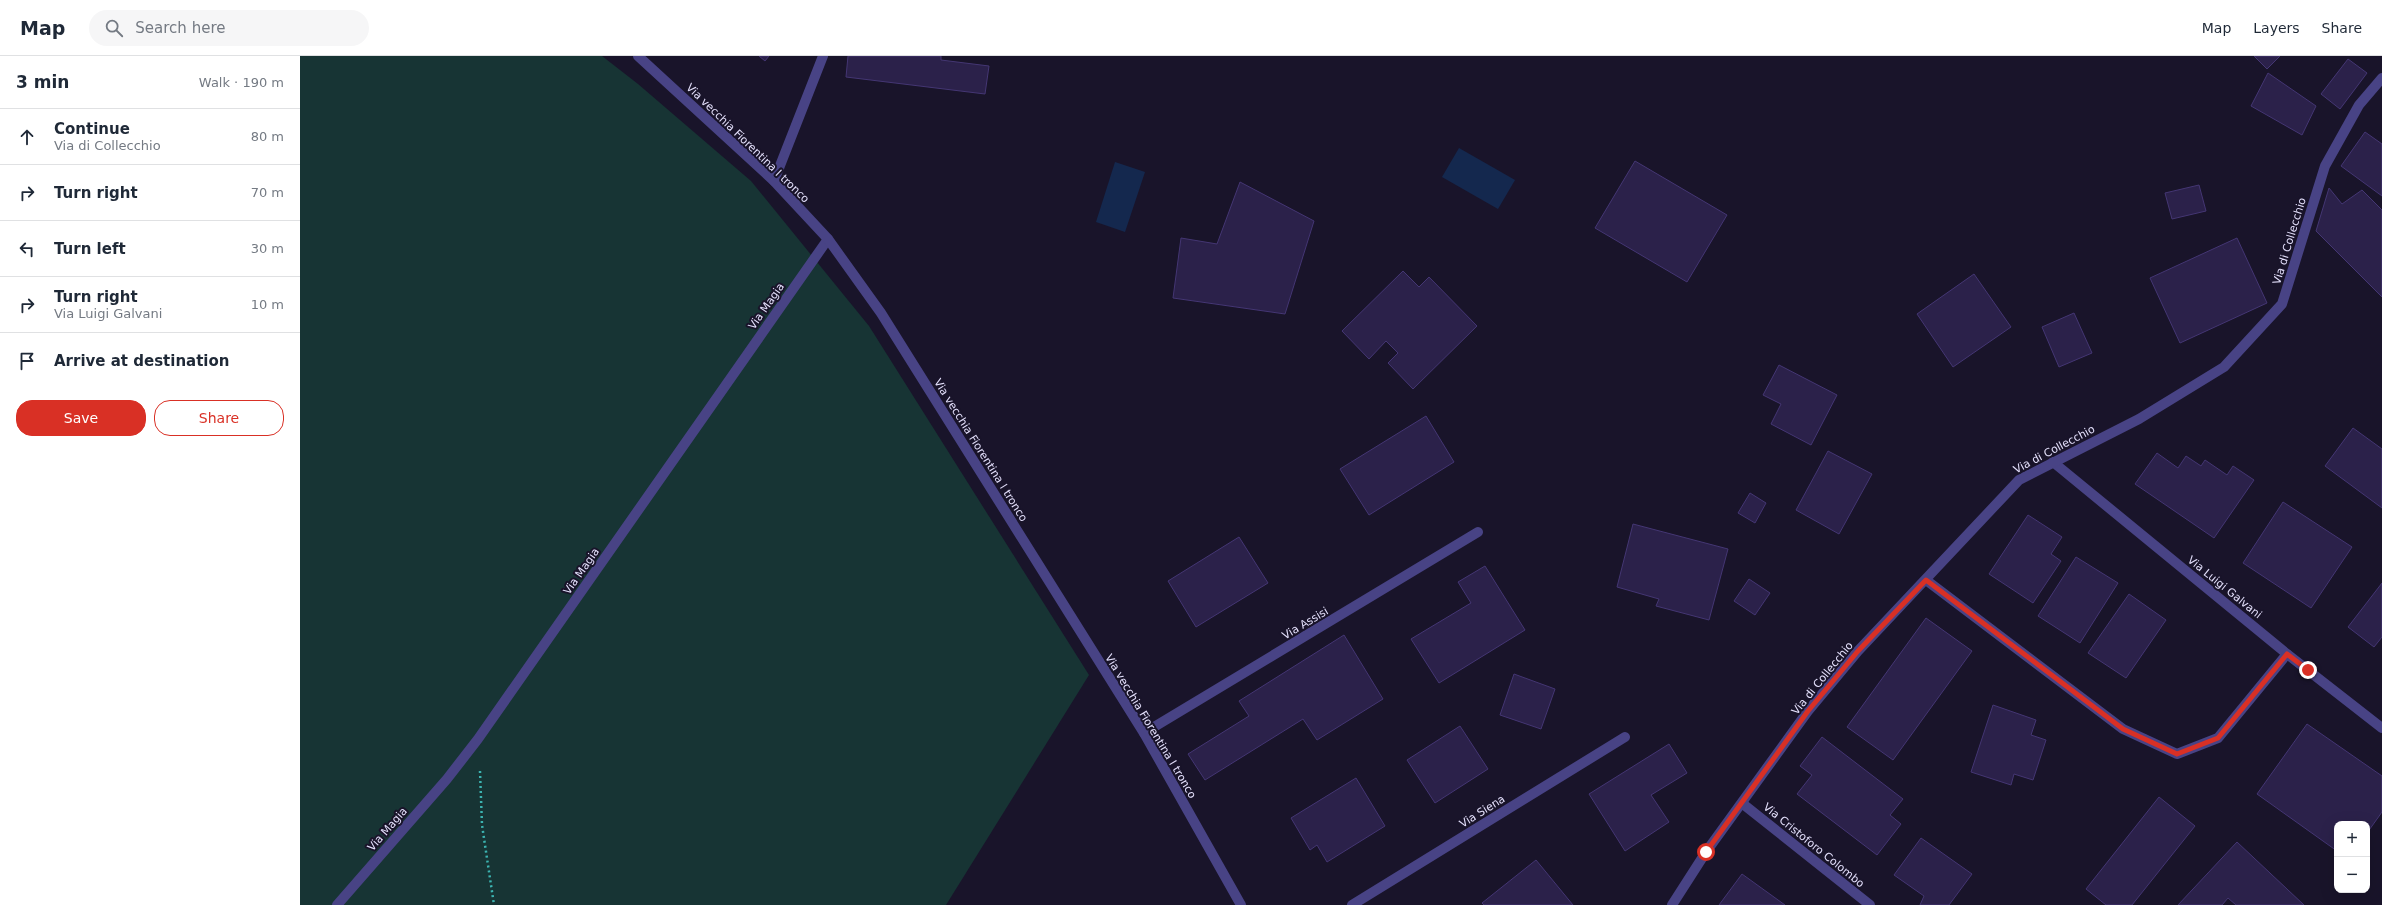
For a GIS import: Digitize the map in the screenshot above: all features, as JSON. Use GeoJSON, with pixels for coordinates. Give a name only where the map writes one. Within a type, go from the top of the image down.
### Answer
{"type":"FeatureCollection","features":[{"type":"Feature","properties":{"kind":"street","name":"Via vecchia Fiorentina I tronco"},"geometry":{"type":"LineString","coordinates":[[638,56],[774,181],[828,239],[881,313],[1144,733],[1241,905]]}},
{"type":"Feature","properties":{"kind":"street"},"geometry":{"type":"LineString","coordinates":[[774,181],[823,56]]}},
{"type":"Feature","properties":{"kind":"street","name":"Via di Collecchio"},"geometry":{"type":"LineString","coordinates":[[1672,905],[1706,852],[1743,804],[1813,705],[1858,651],[2019,480],[2139,419],[2224,367],[2282,304],[2325,166],[2359,105],[2382,78]]}},
{"type":"Feature","properties":{"kind":"street","name":"Via Magia"},"geometry":{"type":"LineString","coordinates":[[337,905],[447,779],[478,739],[828,239]]}},
{"type":"Feature","properties":{"kind":"street","name":"Via Luigi Galvani"},"geometry":{"type":"LineString","coordinates":[[2053,462],[2287,654],[2382,728]]}},
{"type":"Feature","properties":{"kind":"street","name":"Via Assisi"},"geometry":{"type":"LineString","coordinates":[[1144,733],[1478,532]]}},
{"type":"Feature","properties":{"kind":"street"},"geometry":{"type":"LineString","coordinates":[[1926,580],[2123,729],[2177,754],[2218,738],[2287,654]]}},
{"type":"Feature","properties":{"kind":"street","name":"Via Siena"},"geometry":{"type":"LineString","coordinates":[[1352,905],[1625,737]]}},
{"type":"Feature","properties":{"kind":"street","name":"Via Cristoforo Colombo"},"geometry":{"type":"LineString","coordinates":[[1743,804],[1870,905]]}},
{"type":"Feature","properties":{"kind":"path"},"geometry":{"type":"LineString","coordinates":[[478,739],[482,825],[494,905]]}},
{"type":"Feature","properties":{"kind":"green space"},"geometry":{"type":"Polygon","coordinates":[[[300,56],[602,56],[638,84],[751,181],[869,326],[1089,675],[946,905],[300,905],[300,56]]]}},
{"type":"Feature","properties":{"kind":"water"},"geometry":{"type":"Polygon","coordinates":[[[1459,148],[1515,180],[1498,209],[1442,177],[1459,148]]]}},
{"type":"Feature","properties":{"kind":"water"},"geometry":{"type":"Polygon","coordinates":[[[1115,162],[1145,172],[1125,232],[1096,222],[1115,162]]]}},
{"type":"Feature","properties":{"kind":"building"},"geometry":{"type":"Polygon","coordinates":[[[759,56],[769,56],[765,61],[759,56]]]}},
{"type":"Feature","properties":{"kind":"building"},"geometry":{"type":"Polygon","coordinates":[[[848,56],[941,56],[941,60],[989,66],[985,94],[846,77],[848,56]]]}},
{"type":"Feature","properties":{"kind":"building"},"geometry":{"type":"Polygon","coordinates":[[[2254,56],[2280,56],[2267,69],[2254,56]]]}},
{"type":"Feature","properties":{"kind":"building"},"geometry":{"type":"Polygon","coordinates":[[[2348,59],[2367,73],[2340,109],[2321,94],[2348,59]]]}},
{"type":"Feature","properties":{"kind":"building"},"geometry":{"type":"Polygon","coordinates":[[[2268,73],[2316,106],[2302,135],[2251,106],[2268,73]]]}},
{"type":"Feature","properties":{"kind":"building"},"geometry":{"type":"Polygon","coordinates":[[[2365,132],[2382,144],[2382,196],[2341,166],[2365,132]]]}},
{"type":"Feature","properties":{"kind":"building"},"geometry":{"type":"Polygon","coordinates":[[[1635,161],[1727,215],[1687,282],[1595,228],[1635,161]]]}},
{"type":"Feature","properties":{"kind":"building"},"geometry":{"type":"Polygon","coordinates":[[[1240,182],[1314,221],[1285,314],[1173,298],[1181,238],[1217,244],[1240,182]]]}},
{"type":"Feature","properties":{"kind":"building"},"geometry":{"type":"Polygon","coordinates":[[[2199,185],[2206,211],[2172,219],[2165,193],[2199,185]]]}},
{"type":"Feature","properties":{"kind":"building"},"geometry":{"type":"Polygon","coordinates":[[[2329,188],[2342,204],[2362,190],[2382,210],[2382,297],[2316,231],[2329,188]]]}},
{"type":"Feature","properties":{"kind":"building"},"geometry":{"type":"Polygon","coordinates":[[[2237,238],[2267,303],[2180,343],[2150,278],[2237,238]]]}},
{"type":"Feature","properties":{"kind":"building"},"geometry":{"type":"Polygon","coordinates":[[[1403,271],[1419,287],[1429,277],[1477,326],[1413,389],[1388,363],[1398,353],[1386,341],[1369,359],[1342,331],[1403,271]]]}},
{"type":"Feature","properties":{"kind":"building"},"geometry":{"type":"Polygon","coordinates":[[[1974,274],[2011,327],[1953,367],[1917,314],[1974,274]]]}},
{"type":"Feature","properties":{"kind":"building"},"geometry":{"type":"Polygon","coordinates":[[[2074,313],[2092,353],[2059,367],[2042,327],[2074,313]]]}},
{"type":"Feature","properties":{"kind":"building"},"geometry":{"type":"Polygon","coordinates":[[[1779,365],[1837,395],[1811,445],[1771,424],[1781,404],[1763,395],[1779,365]]]}},
{"type":"Feature","properties":{"kind":"building"},"geometry":{"type":"Polygon","coordinates":[[[1426,416],[1454,462],[1369,515],[1340,469],[1426,416]]]}},
{"type":"Feature","properties":{"kind":"building"},"geometry":{"type":"Polygon","coordinates":[[[2353,428],[2382,449],[2382,508],[2325,466],[2353,428]]]}},
{"type":"Feature","properties":{"kind":"building"},"geometry":{"type":"Polygon","coordinates":[[[1828,451],[1872,474],[1839,534],[1796,510],[1828,451]]]}},
{"type":"Feature","properties":{"kind":"building"},"geometry":{"type":"Polygon","coordinates":[[[2157,453],[2178,468],[2186,456],[2201,466],[2205,460],[2227,475],[2233,466],[2254,480],[2214,538],[2135,484],[2157,453]]]}},
{"type":"Feature","properties":{"kind":"building"},"geometry":{"type":"Polygon","coordinates":[[[1750,493],[1766,503],[1755,523],[1738,513],[1750,493]]]}},
{"type":"Feature","properties":{"kind":"building"},"geometry":{"type":"Polygon","coordinates":[[[2283,502],[2352,547],[2311,608],[2243,563],[2283,502]]]}},
{"type":"Feature","properties":{"kind":"building"},"geometry":{"type":"Polygon","coordinates":[[[2028,515],[2062,537],[2051,554],[2061,561],[2033,603],[1989,574],[2028,515]]]}},
{"type":"Feature","properties":{"kind":"building"},"geometry":{"type":"Polygon","coordinates":[[[1633,524],[1728,549],[1709,620],[1656,606],[1659,599],[1617,587],[1633,524]]]}},
{"type":"Feature","properties":{"kind":"building"},"geometry":{"type":"Polygon","coordinates":[[[1239,537],[1268,583],[1196,627],[1168,581],[1239,537]]]}},
{"type":"Feature","properties":{"kind":"building"},"geometry":{"type":"Polygon","coordinates":[[[2076,557],[2118,583],[2080,643],[2038,616],[2076,557]]]}},
{"type":"Feature","properties":{"kind":"building"},"geometry":{"type":"Polygon","coordinates":[[[1485,566],[1525,630],[1439,683],[1411,639],[1471,603],[1458,582],[1485,566]]]}},
{"type":"Feature","properties":{"kind":"building"},"geometry":{"type":"Polygon","coordinates":[[[1749,579],[1770,593],[1755,615],[1734,601],[1749,579]]]}},
{"type":"Feature","properties":{"kind":"building"},"geometry":{"type":"Polygon","coordinates":[[[2382,583],[2382,637],[2374,647],[2348,627],[2382,583]]]}},
{"type":"Feature","properties":{"kind":"building"},"geometry":{"type":"Polygon","coordinates":[[[2129,594],[2166,620],[2126,678],[2088,653],[2129,594]]]}},
{"type":"Feature","properties":{"kind":"building"},"geometry":{"type":"Polygon","coordinates":[[[1926,618],[1972,651],[1893,760],[1847,727],[1926,618]]]}},
{"type":"Feature","properties":{"kind":"building"},"geometry":{"type":"Polygon","coordinates":[[[1344,635],[1383,699],[1317,740],[1303,719],[1205,780],[1188,754],[1249,716],[1239,701],[1344,635]]]}},
{"type":"Feature","properties":{"kind":"building"},"geometry":{"type":"Polygon","coordinates":[[[1514,674],[1555,689],[1541,729],[1500,715],[1514,674]]]}},
{"type":"Feature","properties":{"kind":"building"},"geometry":{"type":"Polygon","coordinates":[[[1993,705],[2036,720],[2031,735],[2046,740],[2033,780],[2014,774],[2011,785],[1971,772],[1993,705]]]}},
{"type":"Feature","properties":{"kind":"building"},"geometry":{"type":"Polygon","coordinates":[[[2307,724],[2382,776],[2382,812],[2370,829],[2370,821],[2334,821],[2334,849],[2257,794],[2307,724]]]}},
{"type":"Feature","properties":{"kind":"building"},"geometry":{"type":"Polygon","coordinates":[[[1460,726],[1488,769],[1435,803],[1407,760],[1460,726]]]}},
{"type":"Feature","properties":{"kind":"building"},"geometry":{"type":"Polygon","coordinates":[[[1822,737],[1903,799],[1890,815],[1901,824],[1877,855],[1797,794],[1812,775],[1800,766],[1822,737]]]}},
{"type":"Feature","properties":{"kind":"building"},"geometry":{"type":"Polygon","coordinates":[[[1669,744],[1687,773],[1651,795],[1669,822],[1625,851],[1589,794],[1669,744]]]}},
{"type":"Feature","properties":{"kind":"building"},"geometry":{"type":"Polygon","coordinates":[[[1356,778],[1385,826],[1327,862],[1317,845],[1310,850],[1291,818],[1356,778]]]}},
{"type":"Feature","properties":{"kind":"building"},"geometry":{"type":"Polygon","coordinates":[[[2159,797],[2195,826],[2132,905],[2106,905],[2086,889],[2159,797]]]}},
{"type":"Feature","properties":{"kind":"building"},"geometry":{"type":"Polygon","coordinates":[[[1921,838],[1972,874],[1949,905],[1920,905],[1924,896],[1894,875],[1921,838]]]}},
{"type":"Feature","properties":{"kind":"building"},"geometry":{"type":"Polygon","coordinates":[[[2237,842],[2304,905],[2236,905],[2228,898],[2222,905],[2178,905],[2237,842]]]}},
{"type":"Feature","properties":{"kind":"building"},"geometry":{"type":"Polygon","coordinates":[[[1536,860],[1573,905],[1484,905],[1482,903],[1536,860]]]}},
{"type":"Feature","properties":{"kind":"building"},"geometry":{"type":"Polygon","coordinates":[[[1742,874],[1785,905],[1719,905],[1742,874]]]}},
{"type":"Feature","properties":{"kind":"route"},"geometry":{"type":"LineString","coordinates":[[1706,852],[1743,804],[1808,711],[1858,651],[1926,580],[2123,729],[2177,754],[2218,738],[2287,654],[2308,670]]}}]}
